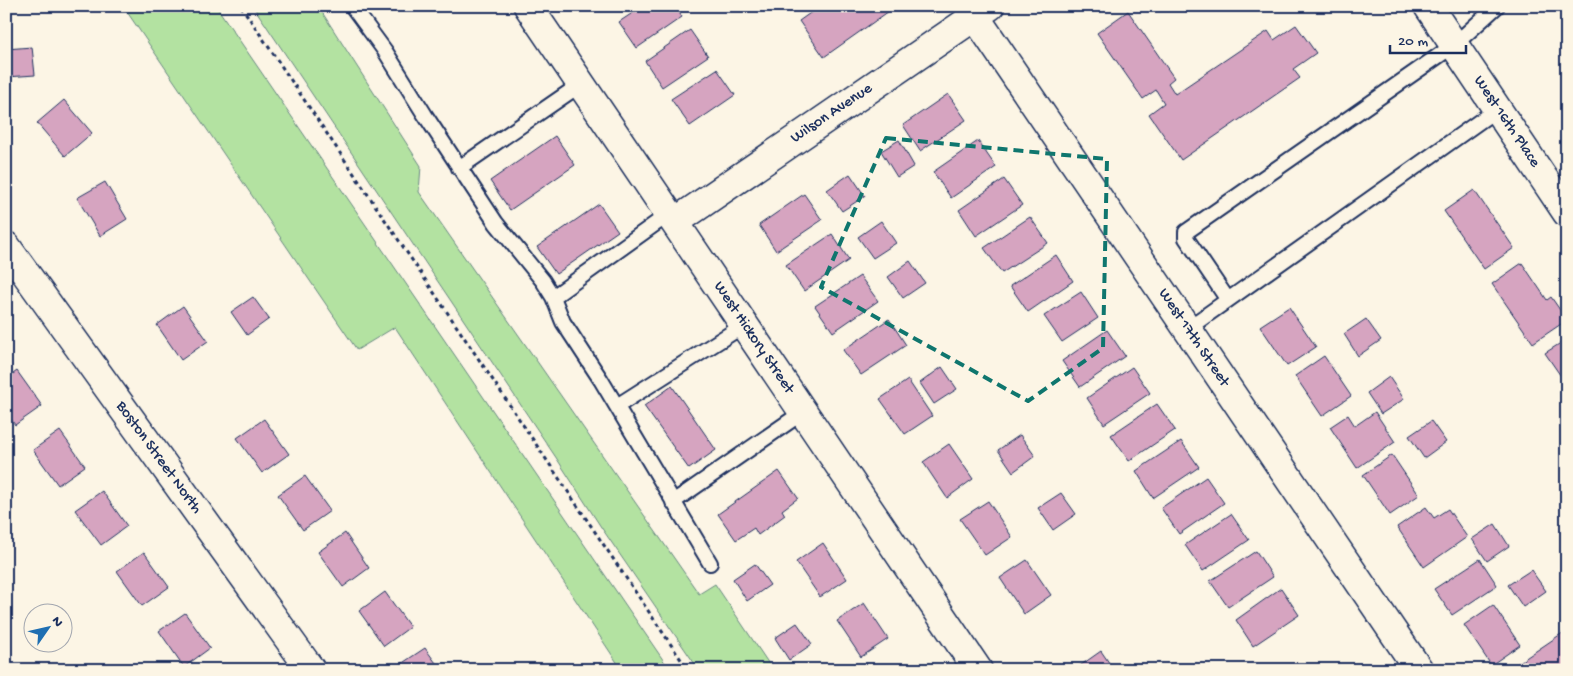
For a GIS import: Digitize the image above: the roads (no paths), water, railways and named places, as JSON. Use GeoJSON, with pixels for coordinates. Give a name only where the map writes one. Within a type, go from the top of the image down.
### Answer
{"type":"FeatureCollection","features":[{"type":"Feature","properties":{"kind":"street","name":"West Hickory Street"},"geometry":{"type":"LineString","coordinates":[[528,6],[978,670]]}},
{"type":"Feature","properties":{"kind":"street","name":"West 16th Place"},"geometry":{"type":"LineString","coordinates":[[1428,6],[1567,213]]}},
{"type":"Feature","properties":{"kind":"street","name":"Wilson Avenue"},"geometry":{"type":"LineString","coordinates":[[672,218],[978,10]]}},
{"type":"Feature","properties":{"kind":"street","name":"West 17th Street"},"geometry":{"type":"LineString","coordinates":[[978,10],[1187,329],[1419,670]]}},
{"type":"Feature","properties":{"kind":"street","name":"Boston Street North"},"geometry":{"type":"LineString","coordinates":[[6,246],[310,670]]}},
{"type":"Feature","properties":{"kind":"lane"},"geometry":{"type":"LineString","coordinates":[[352,6],[385,51],[496,223],[554,297],[563,322],[617,406],[710,563]]}},
{"type":"Feature","properties":{"kind":"lane"},"geometry":{"type":"LineString","coordinates":[[1228,300],[1186,238],[1186,232],[1454,45],[1497,6]]}},
{"type":"Feature","properties":{"kind":"lane"},"geometry":{"type":"LineString","coordinates":[[459,168],[581,84]]}},
{"type":"Feature","properties":{"kind":"lane"},"geometry":{"type":"LineString","coordinates":[[1187,329],[1497,110]]}},
{"type":"Feature","properties":{"kind":"lane"},"geometry":{"type":"LineString","coordinates":[[554,297],[672,218]]}},
{"type":"Feature","properties":{"kind":"lane"},"geometry":{"type":"LineString","coordinates":[[617,406],[744,325]]}},
{"type":"Feature","properties":{"kind":"lane"},"geometry":{"type":"LineString","coordinates":[[673,502],[803,412]]}}]}
